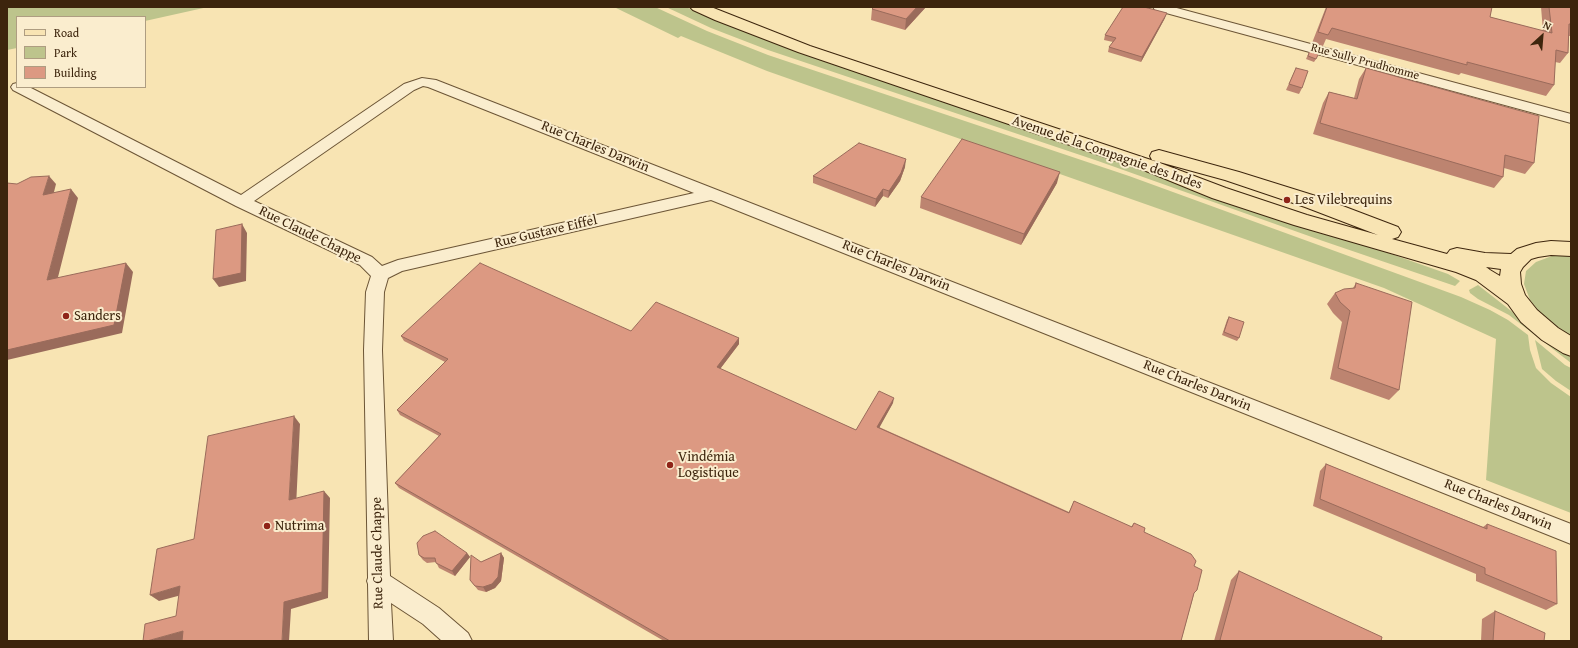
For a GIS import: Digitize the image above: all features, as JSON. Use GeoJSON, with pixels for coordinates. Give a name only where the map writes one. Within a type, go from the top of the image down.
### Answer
{"type":"FeatureCollection","features":[{"type":"Feature","properties":{"kind":"main road","name":"Avenue de la Compagnie des Indes"},"geometry":{"type":"LineString","coordinates":[[698,7],[804,49],[1154,167],[1219,193],[1301,220],[1463,266],[1483,275],[1516,298]]}},
{"type":"Feature","properties":{"kind":"main road","name":"Avenue de la Compagnie des Indes"},"geometry":{"type":"LineString","coordinates":[[715,7],[749,21],[854,58],[1159,156],[1232,176],[1312,202],[1441,250],[1463,257],[1515,262]]}},
{"type":"Feature","properties":{"kind":"main road"},"geometry":{"type":"LineString","coordinates":[[1570,248],[1536,250],[1524,254],[1515,262],[1510,272],[1510,284],[1516,298],[1529,316],[1550,334],[1571,347]]}},
{"type":"Feature","properties":{"kind":"street","name":"Rue Sully Prudhomme"},"geometry":{"type":"LineString","coordinates":[[1159,7],[1571,118]]}},
{"type":"Feature","properties":{"kind":"street","name":"Rue Claude Chappe"},"geometry":{"type":"LineString","coordinates":[[7,82],[16,86]]}},
{"type":"Feature","properties":{"kind":"street","name":"Rue Charles Darwin"},"geometry":{"type":"LineString","coordinates":[[242,202],[409,87],[422,82],[439,85],[1571,534]]}},
{"type":"Feature","properties":{"kind":"street","name":"Rue Claude Chappe"},"geometry":{"type":"LineString","coordinates":[[19,88],[242,202],[366,261],[380,274],[375,292],[373,350],[378,581],[381,641]]}},
{"type":"Feature","properties":{"kind":"street","name":"Rue Gustave Eiffel"},"geometry":{"type":"LineString","coordinates":[[380,274],[398,266],[713,194]]}},
{"type":"Feature","properties":{"kind":"street"},"geometry":{"type":"LineString","coordinates":[[378,581],[431,616],[460,641]]}},
{"type":"Feature","properties":{"kind":"green space"},"geometry":{"type":"Polygon","coordinates":[[[7,7],[208,7],[146,21],[146,16],[16,16],[16,48],[7,50],[7,7]]]}},
{"type":"Feature","properties":{"kind":"green space"},"geometry":{"type":"Polygon","coordinates":[[[614,7],[655,7],[707,31],[768,55],[1129,176],[1461,297],[1490,310],[1508,320],[1528,335],[1530,350],[1536,368],[1551,383],[1571,397],[1571,513],[1486,480],[1496,339],[1384,288],[767,71],[681,36],[678,38],[614,7]]]}},
{"type":"Feature","properties":{"kind":"green space"},"geometry":{"type":"Polygon","coordinates":[[[666,7],[686,7],[712,19],[777,44],[1299,223],[1304,228],[1380,250],[1448,274],[1460,281],[1455,286],[1098,161],[768,50],[711,28],[666,7]]]}},
{"type":"Feature","properties":{"kind":"green space"},"geometry":{"type":"Polygon","coordinates":[[[1552,256],[1571,256],[1571,338],[1543,317],[1530,300],[1524,284],[1526,271],[1536,262],[1552,256]]]}},
{"type":"Feature","properties":{"kind":"green space"},"geometry":{"type":"Polygon","coordinates":[[[1478,285],[1571,358],[1571,363],[1509,315],[1478,299],[1470,293],[1469,290],[1478,285]]]}},
{"type":"Feature","properties":{"kind":"green space"},"geometry":{"type":"Polygon","coordinates":[[[1535,340],[1565,365],[1571,368],[1571,391],[1542,369],[1535,340]]]}},
{"type":"Feature","properties":{"kind":"building"},"geometry":{"type":"Polygon","coordinates":[[[874,7],[917,7],[906,19],[872,9],[874,7]]]}},
{"type":"Feature","properties":{"kind":"building"},"geometry":{"type":"Polygon","coordinates":[[[1123,7],[1144,7],[1167,13],[1142,57],[1109,47],[1116,38],[1105,35],[1123,7]]]}},
{"type":"Feature","properties":{"kind":"building"},"geometry":{"type":"Polygon","coordinates":[[[1327,7],[1492,7],[1490,17],[1552,33],[1549,7],[1571,7],[1568,53],[1556,50],[1554,85],[1467,62],[1467,65],[1332,28],[1328,35],[1318,32],[1327,7]]]}},
{"type":"Feature","properties":{"kind":"building"},"geometry":{"type":"Polygon","coordinates":[[[1310,50],[1319,53],[1316,59],[1308,56],[1310,50]]]}},
{"type":"Feature","properties":{"kind":"building"},"geometry":{"type":"Polygon","coordinates":[[[1296,68],[1308,71],[1302,88],[1289,84],[1296,68]]]}},
{"type":"Feature","properties":{"kind":"building"},"geometry":{"type":"Polygon","coordinates":[[[1366,68],[1539,116],[1534,163],[1505,155],[1503,177],[1320,123],[1329,92],[1357,99],[1366,68]]]}},
{"type":"Feature","properties":{"kind":"building"},"geometry":{"type":"Polygon","coordinates":[[[962,139],[1060,172],[1024,234],[921,197],[962,139]]]}},
{"type":"Feature","properties":{"kind":"building"},"geometry":{"type":"Polygon","coordinates":[[[859,143],[906,159],[901,173],[889,191],[883,189],[876,199],[813,176],[859,143]]]}},
{"type":"Feature","properties":{"kind":"building"},"geometry":{"type":"Polygon","coordinates":[[[49,176],[43,195],[71,189],[47,280],[126,263],[114,325],[7,350],[7,183],[17,184],[31,177],[49,176]]]}},
{"type":"Feature","properties":{"kind":"building"},"geometry":{"type":"Polygon","coordinates":[[[242,224],[241,273],[213,279],[216,230],[242,224]]]}},
{"type":"Feature","properties":{"kind":"building","name":"Vindémia Logistique"},"geometry":{"type":"Polygon","coordinates":[[[480,263],[631,331],[656,302],[739,338],[717,367],[856,430],[879,391],[894,398],[877,427],[1069,513],[1074,501],[1132,527],[1134,523],[1145,528],[1144,532],[1191,554],[1196,561],[1194,566],[1202,570],[1181,641],[670,641],[395,483],[441,434],[397,410],[448,359],[401,336],[480,263]]]}},
{"type":"Feature","properties":{"kind":"building"},"geometry":{"type":"Polygon","coordinates":[[[1356,283],[1412,302],[1399,390],[1338,368],[1350,311],[1340,302],[1335,293],[1344,289],[1355,288],[1356,283]]]}},
{"type":"Feature","properties":{"kind":"building"},"geometry":{"type":"Polygon","coordinates":[[[1229,317],[1244,322],[1239,338],[1224,332],[1229,317]]]}},
{"type":"Feature","properties":{"kind":"building","name":"Nutrima"},"geometry":{"type":"Polygon","coordinates":[[[294,416],[289,500],[324,491],[322,592],[284,602],[282,641],[182,641],[183,631],[143,641],[145,624],[176,616],[180,586],[150,595],[157,549],[194,539],[208,436],[294,416]]]}},
{"type":"Feature","properties":{"kind":"building"},"geometry":{"type":"Polygon","coordinates":[[[1326,464],[1487,529],[1487,524],[1556,551],[1557,604],[1485,574],[1485,568],[1320,499],[1326,464]]]}},
{"type":"Feature","properties":{"kind":"building"},"geometry":{"type":"Polygon","coordinates":[[[435,531],[467,553],[452,571],[436,563],[435,558],[424,558],[419,555],[417,543],[423,536],[435,531]]]}},
{"type":"Feature","properties":{"kind":"building"},"geometry":{"type":"Polygon","coordinates":[[[501,553],[498,577],[492,584],[483,587],[475,586],[470,580],[471,555],[481,562],[501,553]]]}},
{"type":"Feature","properties":{"kind":"building"},"geometry":{"type":"Polygon","coordinates":[[[1239,571],[1382,637],[1381,641],[1220,640],[1239,571]]]}},
{"type":"Feature","properties":{"kind":"building"},"geometry":{"type":"Polygon","coordinates":[[[1495,611],[1545,633],[1544,641],[1493,641],[1495,611]]]}},
{"type":"Feature","properties":{"kind":"place","name":"Les Vilebrequins"},"geometry":{"type":"Point","coordinates":[1287,200]}},
{"type":"Feature","properties":{"kind":"place","name":"Sanders"},"geometry":{"type":"Point","coordinates":[66,316]}},
{"type":"Feature","properties":{"kind":"place","name":"Vindémia Logistique"},"geometry":{"type":"Point","coordinates":[670,465]}},
{"type":"Feature","properties":{"kind":"place","name":"Nutrima"},"geometry":{"type":"Point","coordinates":[267,526]}}]}
